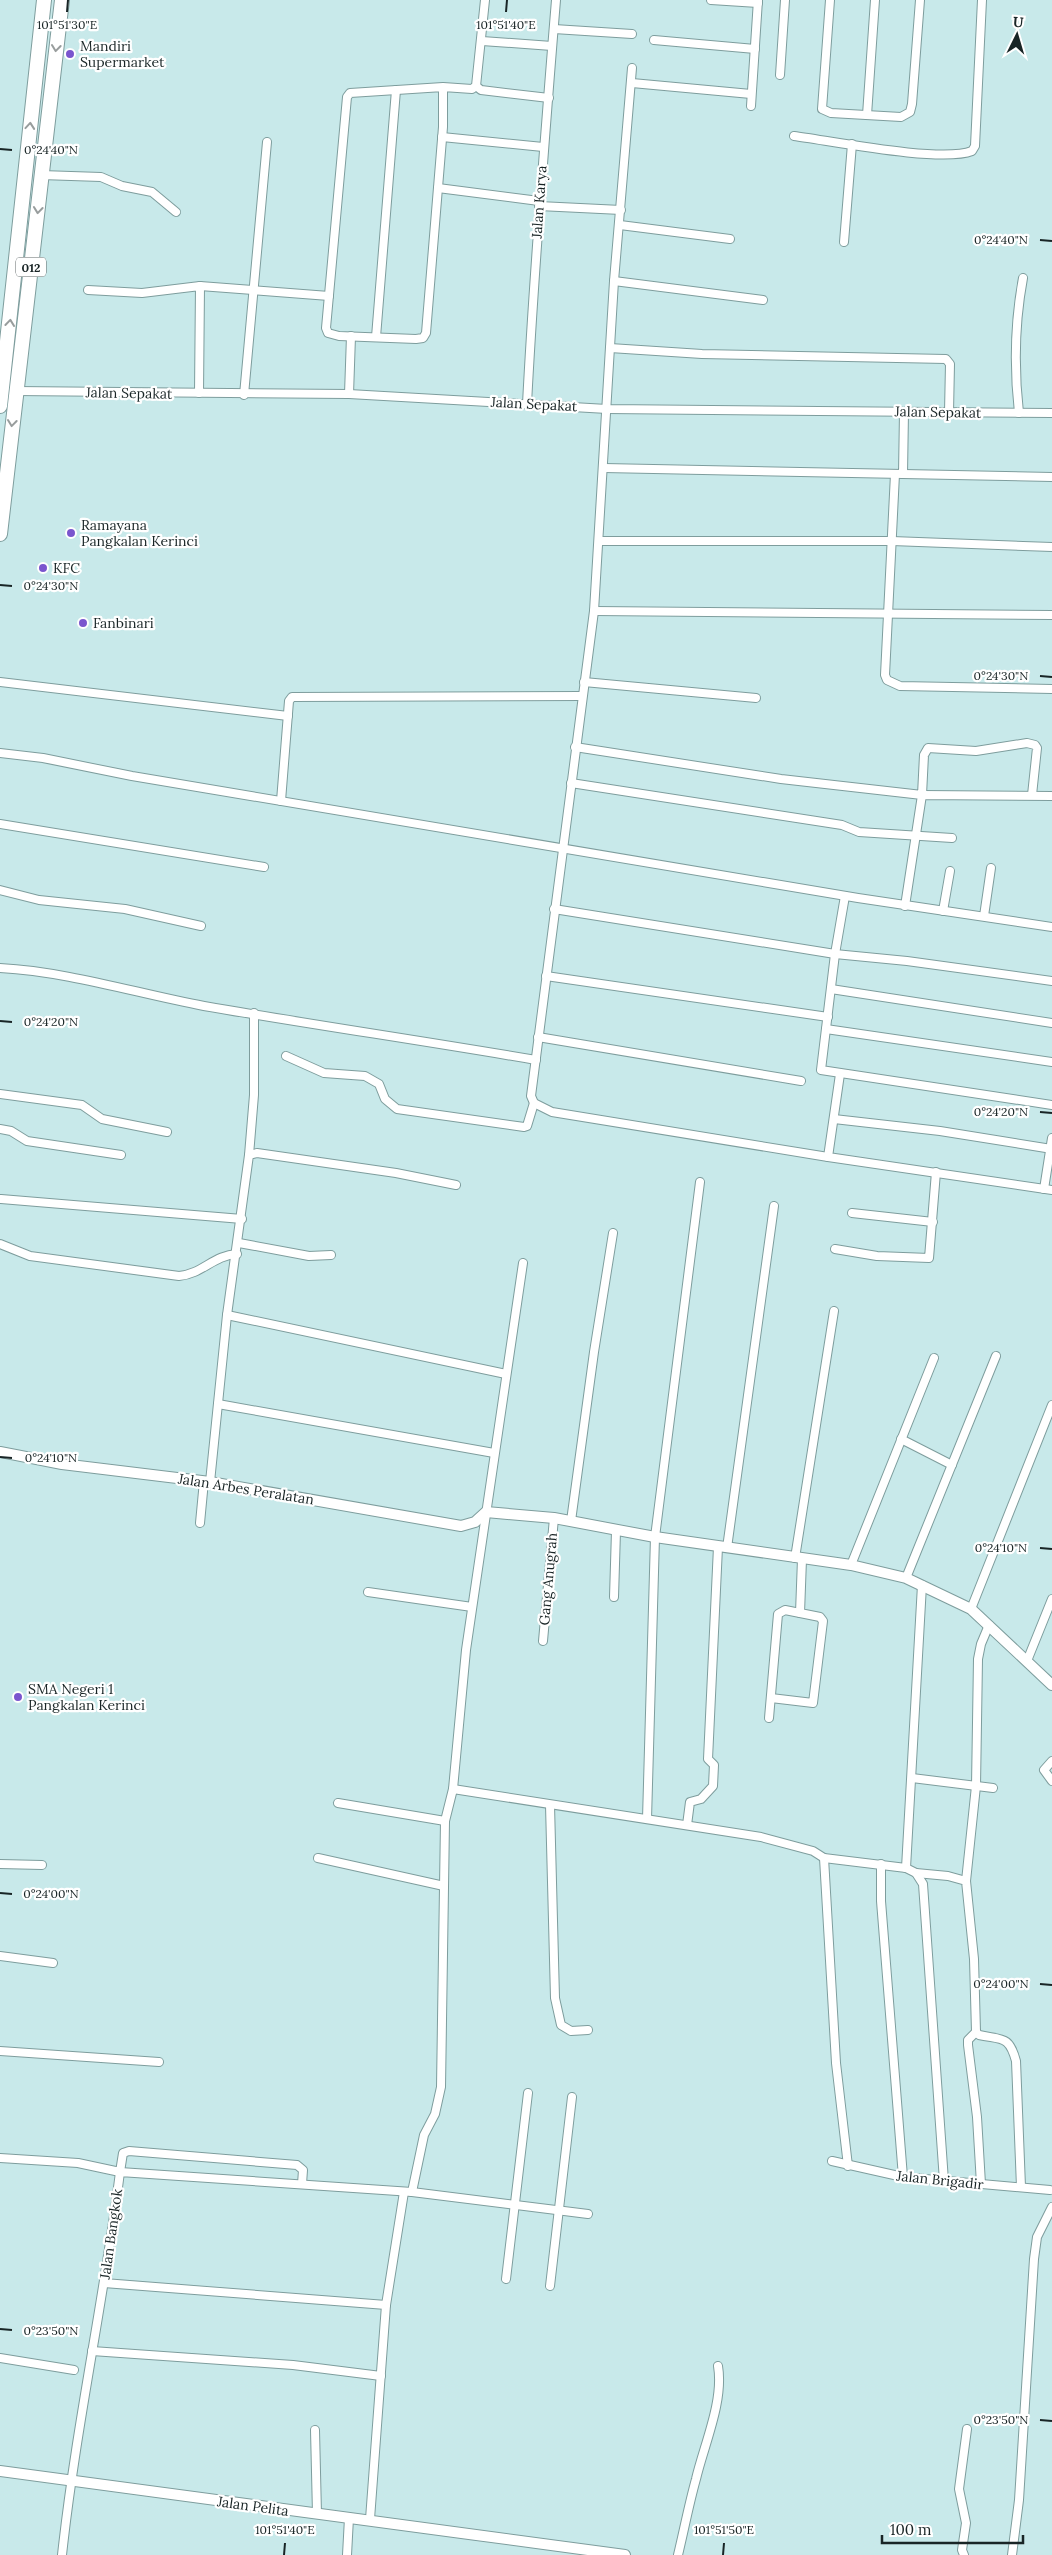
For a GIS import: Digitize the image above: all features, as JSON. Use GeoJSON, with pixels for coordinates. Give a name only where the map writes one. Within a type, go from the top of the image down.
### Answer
{"type":"FeatureCollection","features":[{"type":"Feature","properties":{"kind":"highway","name":"012"},"geometry":{"type":"LineString","coordinates":[[0,534],[16,391],[14,353],[44,0]]}},
{"type":"Feature","properties":{"kind":"highway","name":"012"},"geometry":{"type":"LineString","coordinates":[[0,406],[14,353],[41,175],[62,0]]}},
{"type":"Feature","properties":{"kind":"street"},"geometry":{"type":"LineString","coordinates":[[476,86],[485,0]]}},
{"type":"Feature","properties":{"kind":"street","name":"Jalan Karya"},"geometry":{"type":"LineString","coordinates":[[527,404],[542,147],[549,98],[556,0]]}},
{"type":"Feature","properties":{"kind":"street"},"geometry":{"type":"LineString","coordinates":[[712,0],[758,2],[751,106]]}},
{"type":"Feature","properties":{"kind":"street"},"geometry":{"type":"LineString","coordinates":[[780,76],[785,0]]}},
{"type":"Feature","properties":{"kind":"street"},"geometry":{"type":"LineString","coordinates":[[830,0],[822,109],[832,113],[901,117],[906,116],[911,108],[920,0]]}},
{"type":"Feature","properties":{"kind":"street"},"geometry":{"type":"LineString","coordinates":[[867,115],[875,0]]}},
{"type":"Feature","properties":{"kind":"street"},"geometry":{"type":"LineString","coordinates":[[794,136],[936,154],[972,151],[975,146],[982,0]]}},
{"type":"Feature","properties":{"kind":"street"},"geometry":{"type":"LineString","coordinates":[[554,29],[632,34]]}},
{"type":"Feature","properties":{"kind":"street"},"geometry":{"type":"LineString","coordinates":[[482,40],[552,46]]}},
{"type":"Feature","properties":{"kind":"street"},"geometry":{"type":"LineString","coordinates":[[654,40],[755,49]]}},
{"type":"Feature","properties":{"kind":"street"},"geometry":{"type":"LineString","coordinates":[[286,1056],[324,1073],[365,1076],[379,1084],[386,1099],[397,1109],[527,1126],[534,1103],[531,1096],[538,1037],[594,611],[614,281],[632,68]]}},
{"type":"Feature","properties":{"kind":"street"},"geometry":{"type":"LineString","coordinates":[[632,83],[751,94]]}},
{"type":"Feature","properties":{"kind":"street"},"geometry":{"type":"LineString","coordinates":[[443,87],[442,137],[426,333],[423,338],[416,339],[328,333],[326,328],[347,97],[350,93],[443,87],[472,89],[476,86]]}},
{"type":"Feature","properties":{"kind":"street"},"geometry":{"type":"LineString","coordinates":[[476,86],[481,90],[549,98]]}},
{"type":"Feature","properties":{"kind":"street"},"geometry":{"type":"LineString","coordinates":[[376,337],[396,90]]}},
{"type":"Feature","properties":{"kind":"street"},"geometry":{"type":"LineString","coordinates":[[442,137],[542,147]]}},
{"type":"Feature","properties":{"kind":"street"},"geometry":{"type":"LineString","coordinates":[[244,394],[267,142]]}},
{"type":"Feature","properties":{"kind":"street"},"geometry":{"type":"LineString","coordinates":[[844,242],[852,144]]}},
{"type":"Feature","properties":{"kind":"street"},"geometry":{"type":"LineString","coordinates":[[41,175],[100,177],[122,186],[152,192],[176,212]]}},
{"type":"Feature","properties":{"kind":"street"},"geometry":{"type":"LineString","coordinates":[[438,188],[539,203],[621,210]]}},
{"type":"Feature","properties":{"kind":"street"},"geometry":{"type":"LineString","coordinates":[[620,225],[730,239]]}},
{"type":"Feature","properties":{"kind":"street"},"geometry":{"type":"LineString","coordinates":[[1018,413],[1016,387],[1019,315],[1023,278]]}},
{"type":"Feature","properties":{"kind":"street"},"geometry":{"type":"LineString","coordinates":[[614,281],[763,300]]}},
{"type":"Feature","properties":{"kind":"street"},"geometry":{"type":"LineString","coordinates":[[88,290],[142,293],[200,286],[329,296]]}},
{"type":"Feature","properties":{"kind":"street"},"geometry":{"type":"LineString","coordinates":[[199,393],[200,286]]}},
{"type":"Feature","properties":{"kind":"street"},"geometry":{"type":"LineString","coordinates":[[348,394],[351,336]]}},
{"type":"Feature","properties":{"kind":"street"},"geometry":{"type":"LineString","coordinates":[[610,348],[702,354],[946,359],[950,364],[949,412]]}},
{"type":"Feature","properties":{"kind":"street","name":"Jalan Sepakat"},"geometry":{"type":"LineString","coordinates":[[16,391],[348,394],[607,409],[1052,413]]}},
{"type":"Feature","properties":{"kind":"street"},"geometry":{"type":"LineString","coordinates":[[904,412],[892,541],[887,680],[895,685],[1052,689]]}},
{"type":"Feature","properties":{"kind":"street"},"geometry":{"type":"LineString","coordinates":[[604,468],[1052,477]]}},
{"type":"Feature","properties":{"kind":"street"},"geometry":{"type":"LineString","coordinates":[[599,541],[892,541],[1052,547]]}},
{"type":"Feature","properties":{"kind":"street"},"geometry":{"type":"LineString","coordinates":[[594,611],[1052,615]]}},
{"type":"Feature","properties":{"kind":"street"},"geometry":{"type":"LineString","coordinates":[[0,682],[288,716]]}},
{"type":"Feature","properties":{"kind":"street"},"geometry":{"type":"LineString","coordinates":[[584,682],[756,698]]}},
{"type":"Feature","properties":{"kind":"street"},"geometry":{"type":"LineString","coordinates":[[282,801],[288,716],[292,697],[582,696]]}},
{"type":"Feature","properties":{"kind":"street"},"geometry":{"type":"LineString","coordinates":[[905,906],[922,795],[924,755],[928,748],[976,751],[1027,743],[1035,745],[1037,748],[1032,795]]}},
{"type":"Feature","properties":{"kind":"street"},"geometry":{"type":"LineString","coordinates":[[575,748],[781,779],[922,795],[1052,796]]}},
{"type":"Feature","properties":{"kind":"street"},"geometry":{"type":"LineString","coordinates":[[0,753],[43,758],[132,776],[905,906],[1052,926]]}},
{"type":"Feature","properties":{"kind":"street"},"geometry":{"type":"LineString","coordinates":[[571,783],[842,825],[858,832],[952,838]]}},
{"type":"Feature","properties":{"kind":"street"},"geometry":{"type":"LineString","coordinates":[[0,824],[264,867]]}},
{"type":"Feature","properties":{"kind":"street"},"geometry":{"type":"LineString","coordinates":[[984,916],[991,868]]}},
{"type":"Feature","properties":{"kind":"street"},"geometry":{"type":"LineString","coordinates":[[943,910],[950,871]]}},
{"type":"Feature","properties":{"kind":"street"},"geometry":{"type":"LineString","coordinates":[[0,890],[39,900],[124,909],[200,926]]}},
{"type":"Feature","properties":{"kind":"street"},"geometry":{"type":"LineString","coordinates":[[845,896],[834,954],[828,1017],[820,1069],[840,1074],[1052,1104]]}},
{"type":"Feature","properties":{"kind":"street"},"geometry":{"type":"LineString","coordinates":[[554,909],[834,954],[907,961],[1052,981]]}},
{"type":"Feature","properties":{"kind":"street"},"geometry":{"type":"LineString","coordinates":[[0,968],[40,970],[162,998],[536,1060]]}},
{"type":"Feature","properties":{"kind":"street"},"geometry":{"type":"LineString","coordinates":[[546,976],[828,1017]]}},
{"type":"Feature","properties":{"kind":"street"},"geometry":{"type":"LineString","coordinates":[[831,989],[1052,1023]]}},
{"type":"Feature","properties":{"kind":"street"},"geometry":{"type":"LineString","coordinates":[[200,1524],[218,1404],[227,1315],[242,1219],[249,1155],[254,1095],[254,1013]]}},
{"type":"Feature","properties":{"kind":"street"},"geometry":{"type":"LineString","coordinates":[[826,1029],[1052,1062]]}},
{"type":"Feature","properties":{"kind":"street"},"geometry":{"type":"LineString","coordinates":[[538,1037],[801,1081]]}},
{"type":"Feature","properties":{"kind":"street"},"geometry":{"type":"LineString","coordinates":[[828,1157],[840,1074]]}},
{"type":"Feature","properties":{"kind":"street"},"geometry":{"type":"LineString","coordinates":[[0,1094],[82,1105],[102,1118],[167,1132]]}},
{"type":"Feature","properties":{"kind":"street"},"geometry":{"type":"LineString","coordinates":[[534,1103],[552,1112],[828,1157],[1048,1190],[1052,1138]]}},
{"type":"Feature","properties":{"kind":"street"},"geometry":{"type":"LineString","coordinates":[[834,1119],[940,1130],[1051,1149]]}},
{"type":"Feature","properties":{"kind":"street"},"geometry":{"type":"LineString","coordinates":[[0,1129],[12,1130],[27,1141],[121,1155]]}},
{"type":"Feature","properties":{"kind":"street"},"geometry":{"type":"LineString","coordinates":[[249,1155],[257,1153],[396,1173],[456,1185]]}},
{"type":"Feature","properties":{"kind":"street"},"geometry":{"type":"LineString","coordinates":[[835,1249],[877,1256],[926,1260],[931,1256],[936,1172]]}},
{"type":"Feature","properties":{"kind":"street"},"geometry":{"type":"LineString","coordinates":[[647,1819],[655,1537],[700,1182]]}},
{"type":"Feature","properties":{"kind":"street"},"geometry":{"type":"LineString","coordinates":[[1,1199],[242,1219]]}},
{"type":"Feature","properties":{"kind":"street"},"geometry":{"type":"LineString","coordinates":[[687,1825],[690,1802],[701,1799],[713,1786],[714,1765],[708,1759],[723,1548],[774,1206]]}},
{"type":"Feature","properties":{"kind":"street"},"geometry":{"type":"LineString","coordinates":[[852,1213],[933,1222]]}},
{"type":"Feature","properties":{"kind":"street"},"geometry":{"type":"LineString","coordinates":[[571,1521],[594,1352],[613,1233]]}},
{"type":"Feature","properties":{"kind":"street"},"geometry":{"type":"LineString","coordinates":[[238,1243],[309,1256],[331,1255]]}},
{"type":"Feature","properties":{"kind":"street"},"geometry":{"type":"LineString","coordinates":[[0,1244],[30,1256],[179,1276],[194,1273],[226,1255],[237,1254]]}},
{"type":"Feature","properties":{"kind":"street"},"geometry":{"type":"LineString","coordinates":[[370,2519],[386,2305],[408,2192],[424,2135],[435,2114],[441,2088],[445,1821],[453,1789],[472,1607],[523,1263]]}},
{"type":"Feature","properties":{"kind":"street"},"geometry":{"type":"LineString","coordinates":[[800,1613],[799,1559],[834,1311]]}},
{"type":"Feature","properties":{"kind":"street"},"geometry":{"type":"LineString","coordinates":[[227,1315],[506,1374]]}},
{"type":"Feature","properties":{"kind":"street"},"geometry":{"type":"LineString","coordinates":[[906,1578],[996,1356]]}},
{"type":"Feature","properties":{"kind":"street"},"geometry":{"type":"LineString","coordinates":[[851,1565],[934,1358]]}},
{"type":"Feature","properties":{"kind":"street"},"geometry":{"type":"LineString","coordinates":[[218,1404],[494,1454]]}},
{"type":"Feature","properties":{"kind":"street"},"geometry":{"type":"LineString","coordinates":[[972,1609],[1052,1405]]}},
{"type":"Feature","properties":{"kind":"street"},"geometry":{"type":"LineString","coordinates":[[901,1439],[952,1465]]}},
{"type":"Feature","properties":{"kind":"street","name":"Jalan Arbes Peralatan"},"geometry":{"type":"LineString","coordinates":[[0,1452],[62,1464],[207,1481],[461,1526],[475,1522],[486,1512]]}},
{"type":"Feature","properties":{"kind":"street"},"geometry":{"type":"LineString","coordinates":[[486,1512],[554,1518],[723,1548],[851,1565],[906,1578],[972,1609],[1052,1684]]}},
{"type":"Feature","properties":{"kind":"street","name":"Gang Anugrah"},"geometry":{"type":"LineString","coordinates":[[543,1641],[554,1518]]}},
{"type":"Feature","properties":{"kind":"street"},"geometry":{"type":"LineString","coordinates":[[614,1597],[616,1530]]}},
{"type":"Feature","properties":{"kind":"street"},"geometry":{"type":"LineString","coordinates":[[906,1868],[922,1585]]}},
{"type":"Feature","properties":{"kind":"street"},"geometry":{"type":"LineString","coordinates":[[368,1592],[472,1607]]}},
{"type":"Feature","properties":{"kind":"street"},"geometry":{"type":"LineString","coordinates":[[1027,1662],[1052,1600]]}},
{"type":"Feature","properties":{"kind":"street"},"geometry":{"type":"LineString","coordinates":[[769,1718],[778,1614],[785,1610],[820,1617],[824,1621],[813,1702],[771,1698]]}},
{"type":"Feature","properties":{"kind":"street"},"geometry":{"type":"LineString","coordinates":[[981,2184],[977,2117],[968,2045],[968,2040],[976,2032],[974,1959],[966,1881],[976,1786],[978,1659],[980,1644],[989,1625]]}},
{"type":"Feature","properties":{"kind":"street"},"geometry":{"type":"LineString","coordinates":[[1052,1761],[1044,1770],[1052,1781]]}},
{"type":"Feature","properties":{"kind":"street"},"geometry":{"type":"LineString","coordinates":[[912,1778],[993,1788]]}},
{"type":"Feature","properties":{"kind":"street"},"geometry":{"type":"LineString","coordinates":[[453,1789],[761,1837],[813,1851],[824,1858],[906,1868],[916,1873],[948,1876],[966,1881]]}},
{"type":"Feature","properties":{"kind":"street"},"geometry":{"type":"LineString","coordinates":[[338,1803],[445,1821]]}},
{"type":"Feature","properties":{"kind":"street"},"geometry":{"type":"LineString","coordinates":[[550,1805],[556,1998],[560,2025],[571,2031],[588,2030]]}},
{"type":"Feature","properties":{"kind":"street"},"geometry":{"type":"LineString","coordinates":[[318,1858],[444,1886]]}},
{"type":"Feature","properties":{"kind":"street"},"geometry":{"type":"LineString","coordinates":[[824,1858],[836,2063],[848,2166]]}},
{"type":"Feature","properties":{"kind":"street"},"geometry":{"type":"LineString","coordinates":[[0,1864],[42,1865]]}},
{"type":"Feature","properties":{"kind":"street"},"geometry":{"type":"LineString","coordinates":[[881,1864],[881,1901],[903,2177]]}},
{"type":"Feature","properties":{"kind":"street"},"geometry":{"type":"LineString","coordinates":[[916,1873],[923,1884],[944,2181]]}},
{"type":"Feature","properties":{"kind":"street"},"geometry":{"type":"LineString","coordinates":[[0,1956],[53,1963]]}},
{"type":"Feature","properties":{"kind":"street"},"geometry":{"type":"LineString","coordinates":[[976,2032],[979,2035],[1007,2041],[1012,2045],[1016,2061],[1021,2187]]}},
{"type":"Feature","properties":{"kind":"street"},"geometry":{"type":"LineString","coordinates":[[0,2052],[159,2062]]}},
{"type":"Feature","properties":{"kind":"street"},"geometry":{"type":"LineString","coordinates":[[506,2279],[528,2093]]}},
{"type":"Feature","properties":{"kind":"street"},"geometry":{"type":"LineString","coordinates":[[550,2286],[572,2097]]}},
{"type":"Feature","properties":{"kind":"street"},"geometry":{"type":"LineString","coordinates":[[0,2158],[78,2162],[120,2172],[123,2152],[129,2151],[297,2165],[302,2170],[302,2184]]}},
{"type":"Feature","properties":{"kind":"street","name":"Jalan Brigadir"},"geometry":{"type":"LineString","coordinates":[[832,2161],[903,2177],[1051,2190]]}},
{"type":"Feature","properties":{"kind":"street","name":"Jalan Bangkok"},"geometry":{"type":"LineString","coordinates":[[62,2555],[70,2481],[104,2283],[120,2172],[408,2192],[588,2214]]}},
{"type":"Feature","properties":{"kind":"street"},"geometry":{"type":"LineString","coordinates":[[1012,2555],[1018,2500],[1034,2259],[1037,2237],[1052,2207]]}},
{"type":"Feature","properties":{"kind":"street"},"geometry":{"type":"LineString","coordinates":[[104,2283],[386,2305]]}},
{"type":"Feature","properties":{"kind":"street"},"geometry":{"type":"LineString","coordinates":[[92,2351],[293,2365],[381,2376]]}},
{"type":"Feature","properties":{"kind":"street"},"geometry":{"type":"LineString","coordinates":[[0,2358],[74,2370]]}},
{"type":"Feature","properties":{"kind":"street"},"geometry":{"type":"LineString","coordinates":[[678,2555],[713,2418],[718,2384],[718,2366]]}},
{"type":"Feature","properties":{"kind":"street"},"geometry":{"type":"LineString","coordinates":[[964,2555],[962,2550],[966,2522],[959,2489],[967,2429]]}},
{"type":"Feature","properties":{"kind":"street"},"geometry":{"type":"LineString","coordinates":[[315,2430],[317,2514]]}},
{"type":"Feature","properties":{"kind":"street","name":"Jalan Pelita"},"geometry":{"type":"LineString","coordinates":[[0,2471],[317,2514],[370,2519],[626,2555]]}},
{"type":"Feature","properties":{"kind":"street"},"geometry":{"type":"LineString","coordinates":[[347,2555],[349,2518]]}},
{"type":"Feature","properties":{"kind":"place","name":"Mandiri Supermarket"},"geometry":{"type":"Point","coordinates":[70,54]}},
{"type":"Feature","properties":{"kind":"place","name":"Ramayana Pangkalan Kerinci"},"geometry":{"type":"Point","coordinates":[71,533]}},
{"type":"Feature","properties":{"kind":"place","name":"KFC"},"geometry":{"type":"Point","coordinates":[43,568]}},
{"type":"Feature","properties":{"kind":"place","name":"Fanbinari"},"geometry":{"type":"Point","coordinates":[83,623]}},
{"type":"Feature","properties":{"kind":"place","name":"SMA Negeri 1 Pangkalan Kerinci"},"geometry":{"type":"Point","coordinates":[18,1697]}}]}
